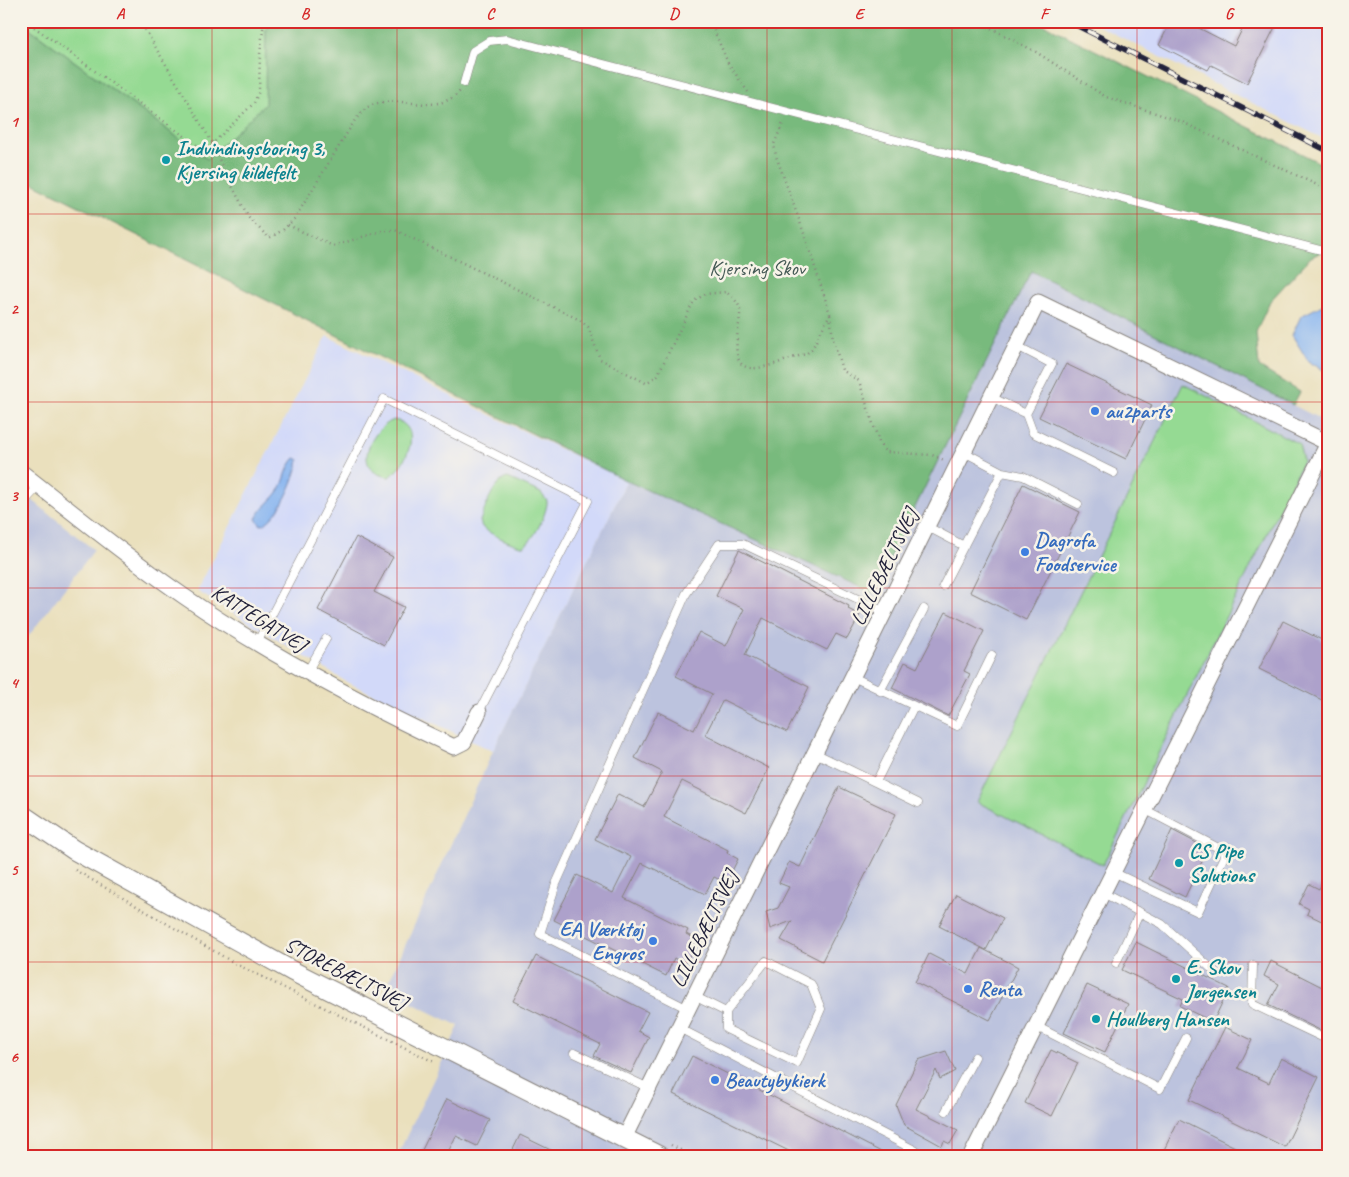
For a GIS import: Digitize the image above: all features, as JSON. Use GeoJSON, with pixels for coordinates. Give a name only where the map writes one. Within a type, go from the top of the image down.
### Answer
{"type":"FeatureCollection","features":[{"type":"Feature","properties":{"kind":"street","name":"LILLEBÆLTSVEJ"},"geometry":{"type":"LineString","coordinates":[[624,1138],[1038,302],[1328,443],[971,1156]]}},
{"type":"Feature","properties":{"kind":"street","name":"KATTEGATVEJ"},"geometry":{"type":"LineString","coordinates":[[21,472],[184,597],[257,643],[393,718],[454,747],[464,742],[479,712]]}},
{"type":"Feature","properties":{"kind":"street","name":"STOREBÆLTSVEJ"},"geometry":{"type":"LineString","coordinates":[[21,814],[83,855],[292,972],[659,1156]]}},
{"type":"Feature","properties":{"kind":"lane"},"geometry":{"type":"LineString","coordinates":[[464,83],[473,51],[489,41],[507,39],[1328,252]]}},
{"type":"Feature","properties":{"kind":"lane"},"geometry":{"type":"LineString","coordinates":[[1017,346],[1052,364],[1026,414]]}},
{"type":"Feature","properties":{"kind":"lane"},"geometry":{"type":"LineString","coordinates":[[991,397],[1026,414],[1033,433],[1114,473]]}},
{"type":"Feature","properties":{"kind":"lane"},"geometry":{"type":"LineString","coordinates":[[257,643],[384,399],[588,501],[479,712]]}},
{"type":"Feature","properties":{"kind":"lane"},"geometry":{"type":"LineString","coordinates":[[961,458],[1002,472],[1023,476],[1078,504]]}},
{"type":"Feature","properties":{"kind":"lane"},"geometry":{"type":"LineString","coordinates":[[943,586],[1002,472]]}},
{"type":"Feature","properties":{"kind":"lane"},"geometry":{"type":"LineString","coordinates":[[21,505],[39,486]]}},
{"type":"Feature","properties":{"kind":"lane"},"geometry":{"type":"LineString","coordinates":[[928,526],[964,546]]}},
{"type":"Feature","properties":{"kind":"lane"},"geometry":{"type":"LineString","coordinates":[[726,1012],[691,1003],[540,934],[556,884],[686,594],[719,544],[743,544],[885,612]]}},
{"type":"Feature","properties":{"kind":"lane"},"geometry":{"type":"LineString","coordinates":[[880,691],[924,609]]}},
{"type":"Feature","properties":{"kind":"lane"},"geometry":{"type":"LineString","coordinates":[[308,672],[326,639]]}},
{"type":"Feature","properties":{"kind":"lane"},"geometry":{"type":"LineString","coordinates":[[853,677],[913,708],[957,726],[992,655]]}},
{"type":"Feature","properties":{"kind":"lane"},"geometry":{"type":"LineString","coordinates":[[876,782],[913,708]]}},
{"type":"Feature","properties":{"kind":"lane"},"geometry":{"type":"LineString","coordinates":[[815,753],[918,803]]}},
{"type":"Feature","properties":{"kind":"lane"},"geometry":{"type":"LineString","coordinates":[[1113,872],[1198,912],[1226,852],[1144,809]]}},
{"type":"Feature","properties":{"kind":"lane"},"geometry":{"type":"LineString","coordinates":[[1102,893],[1162,924],[1213,970]]}},
{"type":"Feature","properties":{"kind":"lane"},"geometry":{"type":"LineString","coordinates":[[1116,963],[1140,912]]}},
{"type":"Feature","properties":{"kind":"lane"},"geometry":{"type":"LineString","coordinates":[[766,961],[811,984],[821,1009],[797,1062],[726,1029],[726,1012],[766,961]]}},
{"type":"Feature","properties":{"kind":"lane"},"geometry":{"type":"LineString","coordinates":[[1253,965],[1252,1004],[1328,1040]]}},
{"type":"Feature","properties":{"kind":"lane"},"geometry":{"type":"LineString","coordinates":[[1036,1026],[1160,1090],[1186,1038]]}},
{"type":"Feature","properties":{"kind":"lane"},"geometry":{"type":"LineString","coordinates":[[679,1028],[926,1156]]}},
{"type":"Feature","properties":{"kind":"lane"},"geometry":{"type":"LineString","coordinates":[[574,1053],[649,1088]]}},
{"type":"Feature","properties":{"kind":"lane"},"geometry":{"type":"LineString","coordinates":[[946,1111],[975,1057]]}},
{"type":"Feature","properties":{"kind":"path"},"geometry":{"type":"LineString","coordinates":[[26,21],[205,151],[254,103],[260,91],[260,54],[264,21]]}},
{"type":"Feature","properties":{"kind":"path"},"geometry":{"type":"LineString","coordinates":[[140,21],[213,144],[222,169],[249,218],[270,238],[295,218],[364,110],[371,105],[384,103],[441,103],[456,96],[464,83]]}},
{"type":"Feature","properties":{"kind":"path"},"geometry":{"type":"LineString","coordinates":[[710,21],[728,63],[757,104]]}},
{"type":"Feature","properties":{"kind":"path"},"geometry":{"type":"LineString","coordinates":[[978,21],[1036,52],[1106,97],[1180,121],[1328,190]]}},
{"type":"Feature","properties":{"kind":"path"},"geometry":{"type":"LineString","coordinates":[[788,112],[774,144],[776,156],[805,236],[830,314],[833,339],[842,370],[859,381],[880,445],[886,452],[961,458]]}},
{"type":"Feature","properties":{"kind":"path"},"geometry":{"type":"LineString","coordinates":[[288,225],[333,246],[386,230],[395,230],[580,320],[588,327],[600,359],[646,383],[657,376],[694,301],[705,294],[726,292],[736,301],[740,310],[736,333],[736,352],[742,363],[748,367],[756,368],[806,354],[812,349],[830,314]]}},
{"type":"Feature","properties":{"kind":"shaded area"},"geometry":{"type":"Polygon","coordinates":[[[1089,21],[1328,21],[1328,141],[1089,21]]]}},
{"type":"Feature","properties":{"kind":"shaded area"},"geometry":{"type":"Polygon","coordinates":[[[1031,271],[1328,423],[1328,1156],[397,1156],[459,1026],[385,990],[493,751],[627,481],[873,593],[1031,271]]]}},
{"type":"Feature","properties":{"kind":"shaded area"},"geometry":{"type":"Polygon","coordinates":[[[327,336],[627,481],[493,751],[345,681],[197,591],[327,336]]]}},
{"type":"Feature","properties":{"kind":"shaded area"},"geometry":{"type":"Polygon","coordinates":[[[21,491],[94,550],[21,646],[21,491]]]}},
{"type":"Feature","properties":{"kind":"green space"},"geometry":{"type":"Polygon","coordinates":[[[269,21],[266,30],[266,104],[207,159],[21,22],[269,21]]]}},
{"type":"Feature","properties":{"kind":"green space","name":"Kjersing Skov"},"geometry":{"type":"Polygon","coordinates":[[[269,21],[1037,21],[1328,167],[1328,249],[1311,257],[1270,301],[1256,332],[1259,367],[1300,392],[1293,405],[1031,271],[873,593],[627,481],[21,177],[21,22],[207,159],[265,104],[266,30],[269,21]]]}},
{"type":"Feature","properties":{"kind":"green space"},"geometry":{"type":"Polygon","coordinates":[[[1183,384],[1299,444],[1303,461],[1103,865],[977,802],[1183,384]]]}},
{"type":"Feature","properties":{"kind":"green space"},"geometry":{"type":"Polygon","coordinates":[[[394,420],[403,424],[409,430],[411,438],[406,456],[395,472],[389,477],[377,473],[370,467],[367,458],[372,440],[386,424],[394,420]]]}},
{"type":"Feature","properties":{"kind":"green space"},"geometry":{"type":"Polygon","coordinates":[[[508,478],[541,493],[547,501],[547,506],[539,526],[527,544],[523,546],[509,542],[481,526],[480,521],[494,489],[503,480],[508,478]]]}},
{"type":"Feature","properties":{"kind":"water"},"geometry":{"type":"Polygon","coordinates":[[[1328,302],[1328,373],[1308,361],[1292,335],[1301,316],[1328,302]]]}},
{"type":"Feature","properties":{"kind":"water"},"geometry":{"type":"Polygon","coordinates":[[[295,458],[299,460],[286,497],[268,522],[261,525],[256,519],[279,491],[295,458]]]}},
{"type":"Feature","properties":{"kind":"building"},"geometry":{"type":"Polygon","coordinates":[[[1171,21],[1185,21],[1234,46],[1246,21],[1278,21],[1247,83],[1211,65],[1208,70],[1159,45],[1171,21]]]}},
{"type":"Feature","properties":{"kind":"building","name":"au2parts"},"geometry":{"type":"Polygon","coordinates":[[[1066,364],[1152,405],[1126,459],[1039,417],[1066,364]]]}},
{"type":"Feature","properties":{"kind":"building","name":"Dagrofa Foodservice"},"geometry":{"type":"Polygon","coordinates":[[[1023,484],[1080,512],[1026,620],[970,592],[1023,484]]]}},
{"type":"Feature","properties":{"kind":"building"},"geometry":{"type":"Polygon","coordinates":[[[356,537],[393,557],[374,592],[404,607],[384,645],[318,610],[356,537]]]}},
{"type":"Feature","properties":{"kind":"building"},"geometry":{"type":"Polygon","coordinates":[[[739,550],[849,606],[848,609],[860,615],[847,639],[836,634],[827,650],[763,618],[745,655],[809,687],[787,732],[723,700],[705,735],[769,768],[746,813],[682,781],[664,817],[728,850],[727,853],[738,859],[726,883],[714,877],[705,894],[642,863],[624,898],[688,930],[686,934],[698,940],[685,964],[674,958],[666,976],[554,920],[577,875],[613,893],[631,857],[595,839],[618,794],[644,807],[662,772],[635,758],[658,712],[694,730],[712,694],[676,676],[699,632],[726,646],[744,609],[716,596],[739,550]]]}},
{"type":"Feature","properties":{"kind":"building"},"geometry":{"type":"Polygon","coordinates":[[[946,612],[984,631],[964,671],[970,674],[948,716],[892,688],[905,662],[917,668],[946,612]]]}},
{"type":"Feature","properties":{"kind":"building"},"geometry":{"type":"Polygon","coordinates":[[[1283,621],[1328,643],[1328,703],[1259,669],[1283,621]]]}},
{"type":"Feature","properties":{"kind":"building"},"geometry":{"type":"Polygon","coordinates":[[[839,787],[896,814],[822,961],[781,940],[792,921],[770,929],[766,912],[778,908],[789,887],[779,883],[789,862],[800,867],[839,787]]]}},
{"type":"Feature","properties":{"kind":"building","name":"CS Pipe Solutions"},"geometry":{"type":"Polygon","coordinates":[[[1172,830],[1208,849],[1185,897],[1149,879],[1172,830]]]}},
{"type":"Feature","properties":{"kind":"building"},"geometry":{"type":"Polygon","coordinates":[[[1328,871],[1328,924],[1307,914],[1309,909],[1299,904],[1309,884],[1319,889],[1328,871]]]}},
{"type":"Feature","properties":{"kind":"building"},"geometry":{"type":"Polygon","coordinates":[[[956,894],[1003,918],[986,950],[939,926],[956,894]]]}},
{"type":"Feature","properties":{"kind":"building","name":"E. Skov Jørgensen"},"geometry":{"type":"Polygon","coordinates":[[[1136,942],[1229,988],[1213,1022],[1180,1006],[1183,999],[1122,970],[1136,942]]]}},
{"type":"Feature","properties":{"kind":"building"},"geometry":{"type":"Polygon","coordinates":[[[981,948],[1018,967],[990,1020],[915,982],[929,954],[968,974],[981,948]]]}},
{"type":"Feature","properties":{"kind":"building"},"geometry":{"type":"Polygon","coordinates":[[[536,956],[648,1012],[638,1031],[649,1037],[631,1073],[594,1056],[600,1044],[513,1001],[536,956]]]}},
{"type":"Feature","properties":{"kind":"building"},"geometry":{"type":"Polygon","coordinates":[[[1271,961],[1328,990],[1328,1034],[1268,1005],[1279,984],[1264,976],[1271,961]]]}},
{"type":"Feature","properties":{"kind":"building","name":"Houlberg Hansen"},"geometry":{"type":"Polygon","coordinates":[[[1087,985],[1128,1004],[1105,1052],[1064,1033],[1087,985]]]}},
{"type":"Feature","properties":{"kind":"building"},"geometry":{"type":"Polygon","coordinates":[[[1225,1027],[1252,1040],[1238,1068],[1269,1083],[1281,1058],[1319,1077],[1285,1147],[1189,1100],[1225,1027]]]}},
{"type":"Feature","properties":{"kind":"building"},"geometry":{"type":"Polygon","coordinates":[[[1051,1050],[1078,1063],[1052,1116],[1025,1103],[1051,1050]]]}},
{"type":"Feature","properties":{"kind":"building"},"geometry":{"type":"Polygon","coordinates":[[[946,1051],[955,1071],[940,1079],[936,1070],[916,1109],[958,1130],[950,1144],[944,1141],[942,1146],[904,1125],[896,1105],[918,1060],[946,1051]]]}},
{"type":"Feature","properties":{"kind":"building"},"geometry":{"type":"Polygon","coordinates":[[[692,1056],[889,1156],[799,1156],[673,1094],[692,1056]]]}},
{"type":"Feature","properties":{"kind":"building"},"geometry":{"type":"Polygon","coordinates":[[[447,1099],[490,1120],[477,1146],[456,1136],[446,1156],[419,1156],[447,1099]]]}},
{"type":"Feature","properties":{"kind":"building"},"geometry":{"type":"Polygon","coordinates":[[[1179,1119],[1253,1156],[1161,1156],[1179,1119]]]}},
{"type":"Feature","properties":{"kind":"building"},"geometry":{"type":"Polygon","coordinates":[[[520,1135],[563,1156],[510,1156],[520,1135]]]}},
{"type":"Feature","properties":{"kind":"railway"},"geometry":{"type":"LineString","coordinates":[[1068,21],[1328,151]]}},
{"type":"Feature","properties":{"kind":"place","name":"Indvindingsboring 3, Kjersing kildefelt"},"geometry":{"type":"Point","coordinates":[166,160]}},
{"type":"Feature","properties":{"kind":"place","name":"au2parts"},"geometry":{"type":"Point","coordinates":[1095,411]}},
{"type":"Feature","properties":{"kind":"place","name":"Dagrofa Foodservice"},"geometry":{"type":"Point","coordinates":[1025,552]}},
{"type":"Feature","properties":{"kind":"place","name":"CS Pipe Solutions"},"geometry":{"type":"Point","coordinates":[1179,863]}},
{"type":"Feature","properties":{"kind":"place","name":"EA Værktøj Engros"},"geometry":{"type":"Point","coordinates":[653,941]}},
{"type":"Feature","properties":{"kind":"place","name":"E. Skov Jørgensen"},"geometry":{"type":"Point","coordinates":[1176,979]}},
{"type":"Feature","properties":{"kind":"place","name":"Renta"},"geometry":{"type":"Point","coordinates":[968,989]}},
{"type":"Feature","properties":{"kind":"place","name":"Houlberg Hansen"},"geometry":{"type":"Point","coordinates":[1096,1019]}},
{"type":"Feature","properties":{"kind":"place","name":"Beautybykierk"},"geometry":{"type":"Point","coordinates":[715,1080]}}]}
